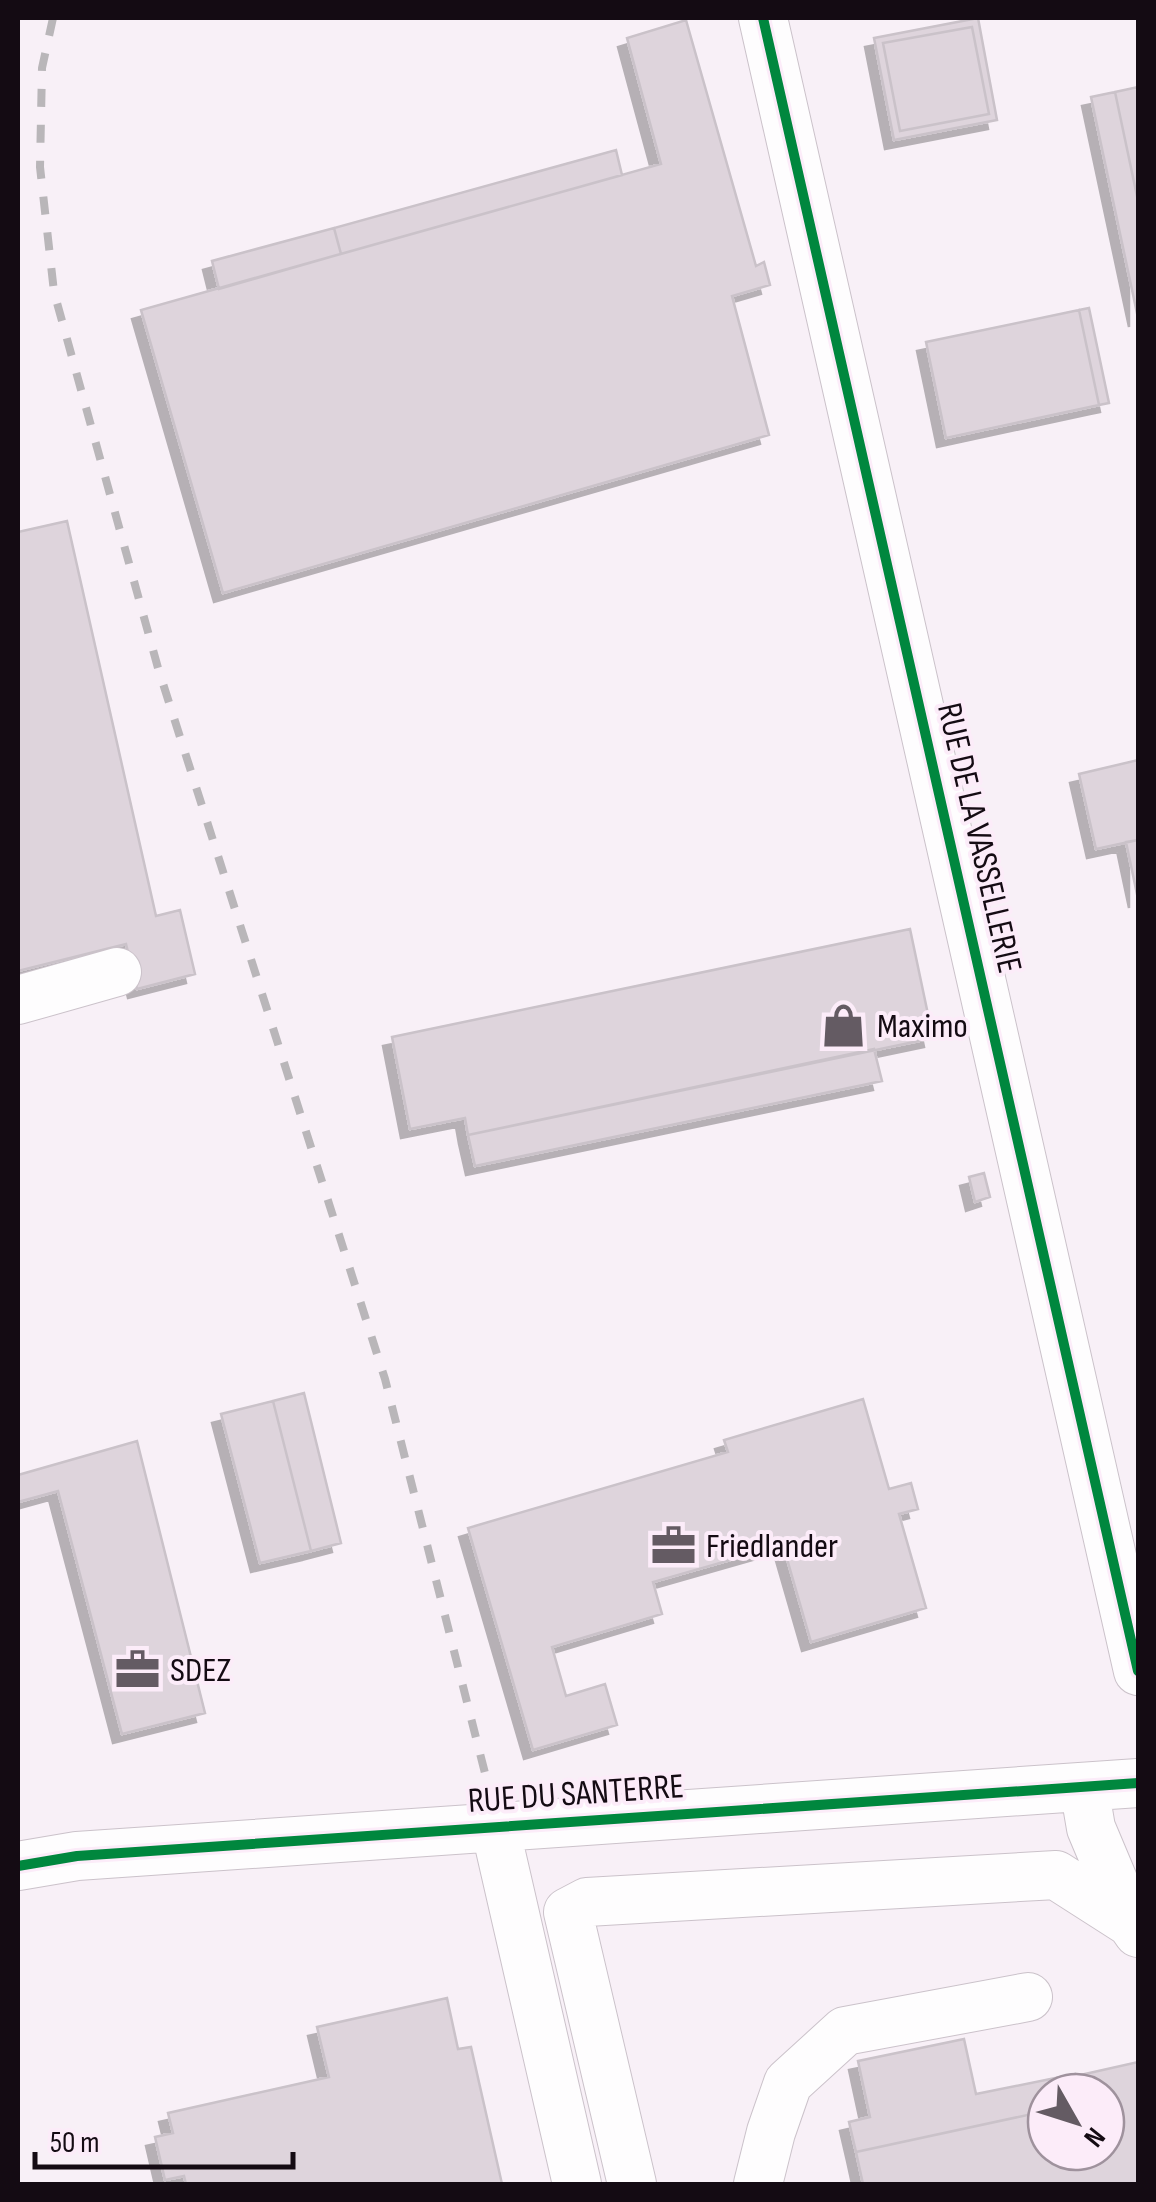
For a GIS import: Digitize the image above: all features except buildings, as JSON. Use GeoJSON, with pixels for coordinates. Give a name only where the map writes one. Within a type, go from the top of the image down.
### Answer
{"type":"FeatureCollection","features":[{"type":"Feature","properties":{"kind":"street","name":"RUE DE LA VASSELLERIE"},"geometry":{"type":"LineString","coordinates":[[763,18],[1138,1671]]}},
{"type":"Feature","properties":{"kind":"street"},"geometry":{"type":"LineString","coordinates":[[18,1000],[116,972]]}},
{"type":"Feature","properties":{"kind":"street","name":"RUE DU SANTERRE"},"geometry":{"type":"LineString","coordinates":[[18,1866],[76,1856],[1138,1783]]}},
{"type":"Feature","properties":{"kind":"street"},"geometry":{"type":"LineString","coordinates":[[1084,1787],[1092,1828],[1135,1928]]}},
{"type":"Feature","properties":{"kind":"street"},"geometry":{"type":"LineString","coordinates":[[495,1827],[577,2184]]}},
{"type":"Feature","properties":{"kind":"street"},"geometry":{"type":"LineString","coordinates":[[632,2184],[568,1912],[587,1902],[1056,1875],[1135,1928]]}},
{"type":"Feature","properties":{"kind":"street"},"geometry":{"type":"LineString","coordinates":[[758,2184],[770,2132],[788,2083],[845,2031],[1028,1997]]}},
{"type":"Feature","properties":{"kind":"railway"},"geometry":{"type":"LineString","coordinates":[[53,18],[42,68],[40,167],[54,292],[158,668],[385,1379],[488,1785]]}},
{"type":"Feature","properties":{"kind":"cycle path"},"geometry":{"type":"LineString","coordinates":[[763,18],[1138,1671]]}},
{"type":"Feature","properties":{"kind":"cycle path"},"geometry":{"type":"LineString","coordinates":[[18,1866],[77,1856],[1138,1783]]}},
{"type":"Feature","properties":{"kind":"place","name":"Maximo"},"geometry":{"type":"Point","coordinates":[844,1026]}},
{"type":"Feature","properties":{"kind":"place","name":"Friedlander"},"geometry":{"type":"Point","coordinates":[673,1546]}},
{"type":"Feature","properties":{"kind":"place","name":"SDEZ"},"geometry":{"type":"Point","coordinates":[137,1670]}}]}
